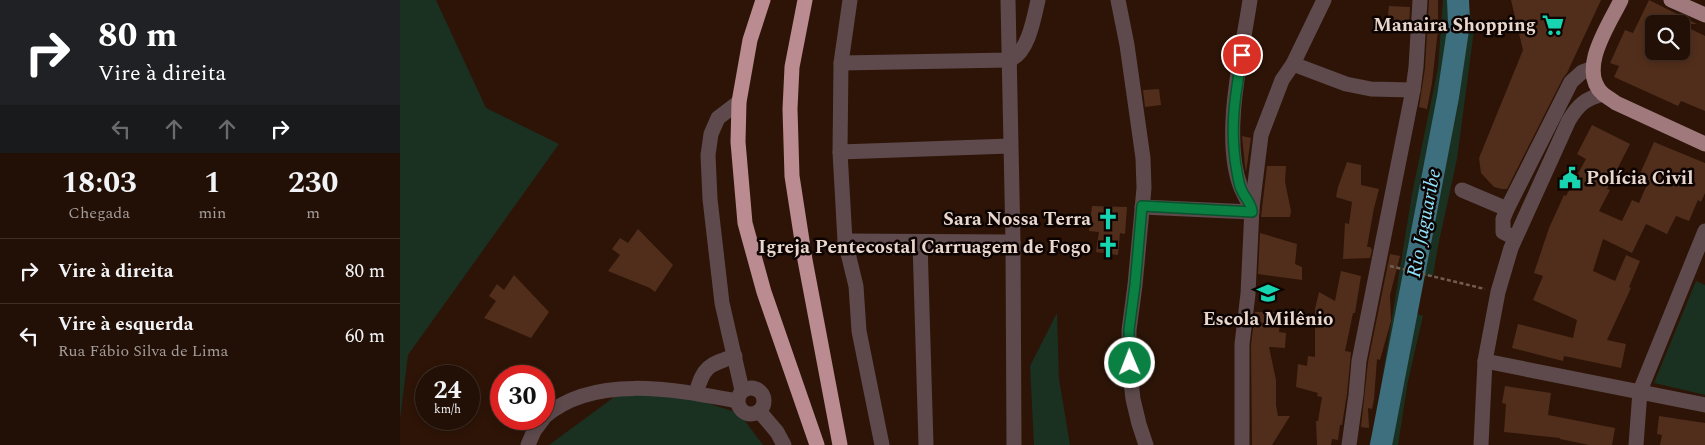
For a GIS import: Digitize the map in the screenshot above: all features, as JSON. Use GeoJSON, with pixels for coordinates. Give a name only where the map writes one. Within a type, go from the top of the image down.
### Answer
{"type":"FeatureCollection","features":[{"type":"Feature","properties":{"kind":"highway"},"geometry":{"type":"LineString","coordinates":[[763,0],[750,40],[739,102],[738,142],[745,224],[764,292],[817,445]]}},
{"type":"Feature","properties":{"kind":"highway"},"geometry":{"type":"LineString","coordinates":[[805,0],[792,67],[790,109],[792,176],[805,260],[840,445]]}},
{"type":"Feature","properties":{"kind":"main road"},"geometry":{"type":"LineString","coordinates":[[1621,0],[1596,50],[1593,68],[1596,84],[1603,94],[1616,103],[1705,144]]}},
{"type":"Feature","properties":{"kind":"main road"},"geometry":{"type":"LineString","coordinates":[[1671,0],[1705,15]]}},
{"type":"Feature","properties":{"kind":"street"},"geometry":{"type":"LineString","coordinates":[[850,0],[841,63],[840,152],[845,241],[856,286],[860,332],[882,445]]}},
{"type":"Feature","properties":{"kind":"street"},"geometry":{"type":"LineString","coordinates":[[1008,0],[1013,242],[1014,445]]}},
{"type":"Feature","properties":{"kind":"street"},"geometry":{"type":"LineString","coordinates":[[841,63],[1009,60],[1018,55],[1023,48],[1030,32],[1038,0]]}},
{"type":"Feature","properties":{"kind":"street"},"geometry":{"type":"LineString","coordinates":[[1118,0],[1127,45],[1143,158],[1144,188],[1129,338],[1133,399],[1146,445]]}},
{"type":"Feature","properties":{"kind":"street"},"geometry":{"type":"LineString","coordinates":[[1250,0],[1233,110],[1232,139],[1239,181],[1252,210]]}},
{"type":"Feature","properties":{"kind":"street"},"geometry":{"type":"LineString","coordinates":[[1242,445],[1241,369],[1248,294],[1252,210],[1261,135],[1282,80],[1293,64],[1324,0]]}},
{"type":"Feature","properties":{"kind":"street"},"geometry":{"type":"LineString","coordinates":[[1349,445],[1360,353],[1413,90],[1420,0]]}},
{"type":"Feature","properties":{"kind":"street"},"geometry":{"type":"LineString","coordinates":[[1293,64],[1346,84],[1371,89],[1413,90]]}},
{"type":"Feature","properties":{"kind":"street"},"geometry":{"type":"LineString","coordinates":[[1515,238],[1504,232],[1503,219],[1507,209],[1571,82],[1582,72],[1593,68]]}},
{"type":"Feature","properties":{"kind":"street"},"geometry":{"type":"LineString","coordinates":[[1481,445],[1485,361],[1498,292],[1511,248],[1559,141],[1576,109],[1585,100],[1603,94]]}},
{"type":"Feature","properties":{"kind":"street"},"geometry":{"type":"LineString","coordinates":[[555,409],[583,396],[612,390],[644,388],[740,395],[749,387],[757,388],[762,394],[764,401],[759,411],[755,414],[748,414],[742,410],[740,395],[734,356],[722,303],[710,199],[708,155],[711,134],[718,118],[739,102]]}},
{"type":"Feature","properties":{"kind":"street"},"geometry":{"type":"LineString","coordinates":[[840,152],[1010,146]]}},
{"type":"Feature","properties":{"kind":"street"},"geometry":{"type":"LineString","coordinates":[[1462,190],[1507,209]]}},
{"type":"Feature","properties":{"kind":"street"},"geometry":{"type":"LineString","coordinates":[[1142,206],[1252,210]]}},
{"type":"Feature","properties":{"kind":"street"},"geometry":{"type":"LineString","coordinates":[[1636,445],[1640,391],[1705,231]]}},
{"type":"Feature","properties":{"kind":"street"},"geometry":{"type":"LineString","coordinates":[[845,241],[1013,242]]}},
{"type":"Feature","properties":{"kind":"street"},"geometry":{"type":"LineString","coordinates":[[920,242],[926,445]]}},
{"type":"Feature","properties":{"kind":"street"},"geometry":{"type":"LineString","coordinates":[[696,393],[702,374],[708,368],[734,356]]}},
{"type":"Feature","properties":{"kind":"street"},"geometry":{"type":"LineString","coordinates":[[1485,361],[1705,405]]}},
{"type":"Feature","properties":{"kind":"street"},"geometry":{"type":"LineString","coordinates":[[759,411],[777,432],[784,445]]}},
{"type":"Feature","properties":{"kind":"street"},"geometry":{"type":"LineString","coordinates":[[528,445],[534,430]]}},
{"type":"Feature","properties":{"kind":"path"},"geometry":{"type":"LineString","coordinates":[[1386,265],[1498,292]]}},
{"type":"Feature","properties":{"kind":"green space"},"geometry":{"type":"Polygon","coordinates":[[[400,0],[436,0],[486,108],[559,144],[408,355],[400,419],[400,0]]]}},
{"type":"Feature","properties":{"kind":"green space"},"geometry":{"type":"Polygon","coordinates":[[[1443,0],[1467,0],[1474,30],[1457,159],[1433,276],[1424,276],[1415,313],[1423,316],[1408,381],[1398,445],[1369,445],[1374,429],[1412,194],[1438,68],[1443,0]]]}},
{"type":"Feature","properties":{"kind":"green space"},"geometry":{"type":"Polygon","coordinates":[[[1696,281],[1705,285],[1705,395],[1654,383],[1696,281]]]}},
{"type":"Feature","properties":{"kind":"green space"},"geometry":{"type":"Polygon","coordinates":[[[1057,313],[1059,379],[1070,445],[1034,445],[1030,366],[1057,313]]]}},
{"type":"Feature","properties":{"kind":"green space"},"geometry":{"type":"Polygon","coordinates":[[[636,381],[739,413],[763,445],[549,445],[636,381]]]}},
{"type":"Feature","properties":{"kind":"building"},"geometry":{"type":"Polygon","coordinates":[[[1429,0],[1438,0],[1438,29],[1427,109],[1419,107],[1425,68],[1429,0]]]}},
{"type":"Feature","properties":{"kind":"building"},"geometry":{"type":"Polygon","coordinates":[[[1511,0],[1601,0],[1567,73],[1507,189],[1502,189],[1494,187],[1481,173],[1479,158],[1523,50],[1511,0]]]}},
{"type":"Feature","properties":{"kind":"building"},"geometry":{"type":"Polygon","coordinates":[[[1649,0],[1679,15],[1645,15],[1645,60],[1690,60],[1690,28],[1705,36],[1705,111],[1681,101],[1678,106],[1614,77],[1619,66],[1610,63],[1625,30],[1633,33],[1649,0]]]}},
{"type":"Feature","properties":{"kind":"building"},"geometry":{"type":"Polygon","coordinates":[[[1389,6],[1410,7],[1409,28],[1393,26],[1394,17],[1388,16],[1389,6]]]}},
{"type":"Feature","properties":{"kind":"building"},"geometry":{"type":"Polygon","coordinates":[[[1159,89],[1161,105],[1145,107],[1143,90],[1159,89]]]}},
{"type":"Feature","properties":{"kind":"building"},"geometry":{"type":"Polygon","coordinates":[[[1592,125],[1630,144],[1607,189],[1610,190],[1599,211],[1622,221],[1632,200],[1639,203],[1649,180],[1639,176],[1654,142],[1705,163],[1705,193],[1701,202],[1698,200],[1689,221],[1676,216],[1667,234],[1646,224],[1632,253],[1603,239],[1593,271],[1615,281],[1626,255],[1640,261],[1629,287],[1631,288],[1607,340],[1626,344],[1621,368],[1564,356],[1563,361],[1512,348],[1518,324],[1573,338],[1577,320],[1533,300],[1543,276],[1534,273],[1549,228],[1564,195],[1566,196],[1586,159],[1577,154],[1592,125]]]}},
{"type":"Feature","properties":{"kind":"building"},"geometry":{"type":"Polygon","coordinates":[[[1242,136],[1251,138],[1246,172],[1245,166],[1242,136]]]}},
{"type":"Feature","properties":{"kind":"building"},"geometry":{"type":"Polygon","coordinates":[[[1347,162],[1361,165],[1361,185],[1379,189],[1367,247],[1370,247],[1372,250],[1370,258],[1343,259],[1345,223],[1349,224],[1352,202],[1336,197],[1347,162]]]}},
{"type":"Feature","properties":{"kind":"building"},"geometry":{"type":"Polygon","coordinates":[[[1267,166],[1286,166],[1285,182],[1291,211],[1290,217],[1261,217],[1267,166]]]}},
{"type":"Feature","properties":{"kind":"building","name":"Sara Nossa Terra"},"geometry":{"type":"Polygon","coordinates":[[[1092,206],[1127,207],[1125,234],[1120,233],[1118,255],[1096,252],[1099,232],[1089,231],[1092,206]]]}},
{"type":"Feature","properties":{"kind":"building"},"geometry":{"type":"Polygon","coordinates":[[[638,229],[673,265],[655,292],[650,288],[608,271],[620,255],[612,249],[620,238],[628,243],[638,229]]]}},
{"type":"Feature","properties":{"kind":"building"},"geometry":{"type":"Polygon","coordinates":[[[1260,233],[1297,244],[1295,264],[1302,267],[1302,280],[1258,274],[1260,233]]]}},
{"type":"Feature","properties":{"kind":"building"},"geometry":{"type":"Polygon","coordinates":[[[1390,254],[1400,256],[1390,295],[1391,321],[1380,360],[1377,359],[1374,399],[1372,409],[1368,408],[1369,428],[1361,427],[1368,362],[1390,254]]]}},
{"type":"Feature","properties":{"kind":"building"},"geometry":{"type":"Polygon","coordinates":[[[1341,271],[1361,276],[1355,313],[1353,313],[1345,351],[1351,352],[1347,394],[1338,440],[1332,439],[1331,445],[1317,445],[1316,421],[1318,421],[1322,397],[1317,396],[1318,393],[1296,387],[1298,364],[1307,366],[1308,356],[1315,357],[1315,309],[1319,292],[1335,301],[1341,271]]]}},
{"type":"Feature","properties":{"kind":"building"},"geometry":{"type":"Polygon","coordinates":[[[514,275],[549,312],[531,338],[484,318],[496,301],[489,296],[497,284],[504,290],[514,275]]]}},
{"type":"Feature","properties":{"kind":"building"},"geometry":{"type":"Polygon","coordinates":[[[1255,312],[1276,312],[1276,321],[1280,323],[1279,332],[1286,333],[1285,348],[1269,347],[1276,380],[1278,416],[1290,416],[1272,445],[1252,445],[1251,345],[1255,312]]]}},
{"type":"Feature","properties":{"kind":"building"},"geometry":{"type":"Polygon","coordinates":[[[1505,386],[1551,393],[1548,415],[1615,428],[1612,445],[1589,445],[1560,438],[1504,432],[1506,404],[1502,403],[1505,386]]]}},
{"type":"Feature","properties":{"kind":"building"},"geometry":{"type":"Polygon","coordinates":[[[1659,416],[1705,423],[1705,445],[1660,445],[1662,435],[1657,434],[1659,416]]]}},
{"type":"Feature","properties":{"kind":"waterway","name":"Rio Jaguaribe"},"geometry":{"type":"LineString","coordinates":[[1381,445],[1448,97],[1459,23],[1458,0]]}},
{"type":"Feature","properties":{"kind":"place","name":"Manaira Shopping"},"geometry":{"type":"Point","coordinates":[1553,25]}},
{"type":"Feature","properties":{"kind":"place","name":"Polícia Civil"},"geometry":{"type":"Point","coordinates":[1570,178]}},
{"type":"Feature","properties":{"kind":"place","name":"Sara Nossa Terra"},"geometry":{"type":"Point","coordinates":[1108,219]}},
{"type":"Feature","properties":{"kind":"place","name":"Igreja Pentecostal Carruagem de Fogo"},"geometry":{"type":"Point","coordinates":[1108,247]}},
{"type":"Feature","properties":{"kind":"place","name":"Escola Milênio"},"geometry":{"type":"Point","coordinates":[1268,293]}},
{"type":"Feature","properties":{"kind":"route"},"geometry":{"type":"LineString","coordinates":[[1130,363],[1129,330],[1142,206],[1252,212],[1252,208],[1239,181],[1232,139],[1233,110],[1242,55]]}}]}
